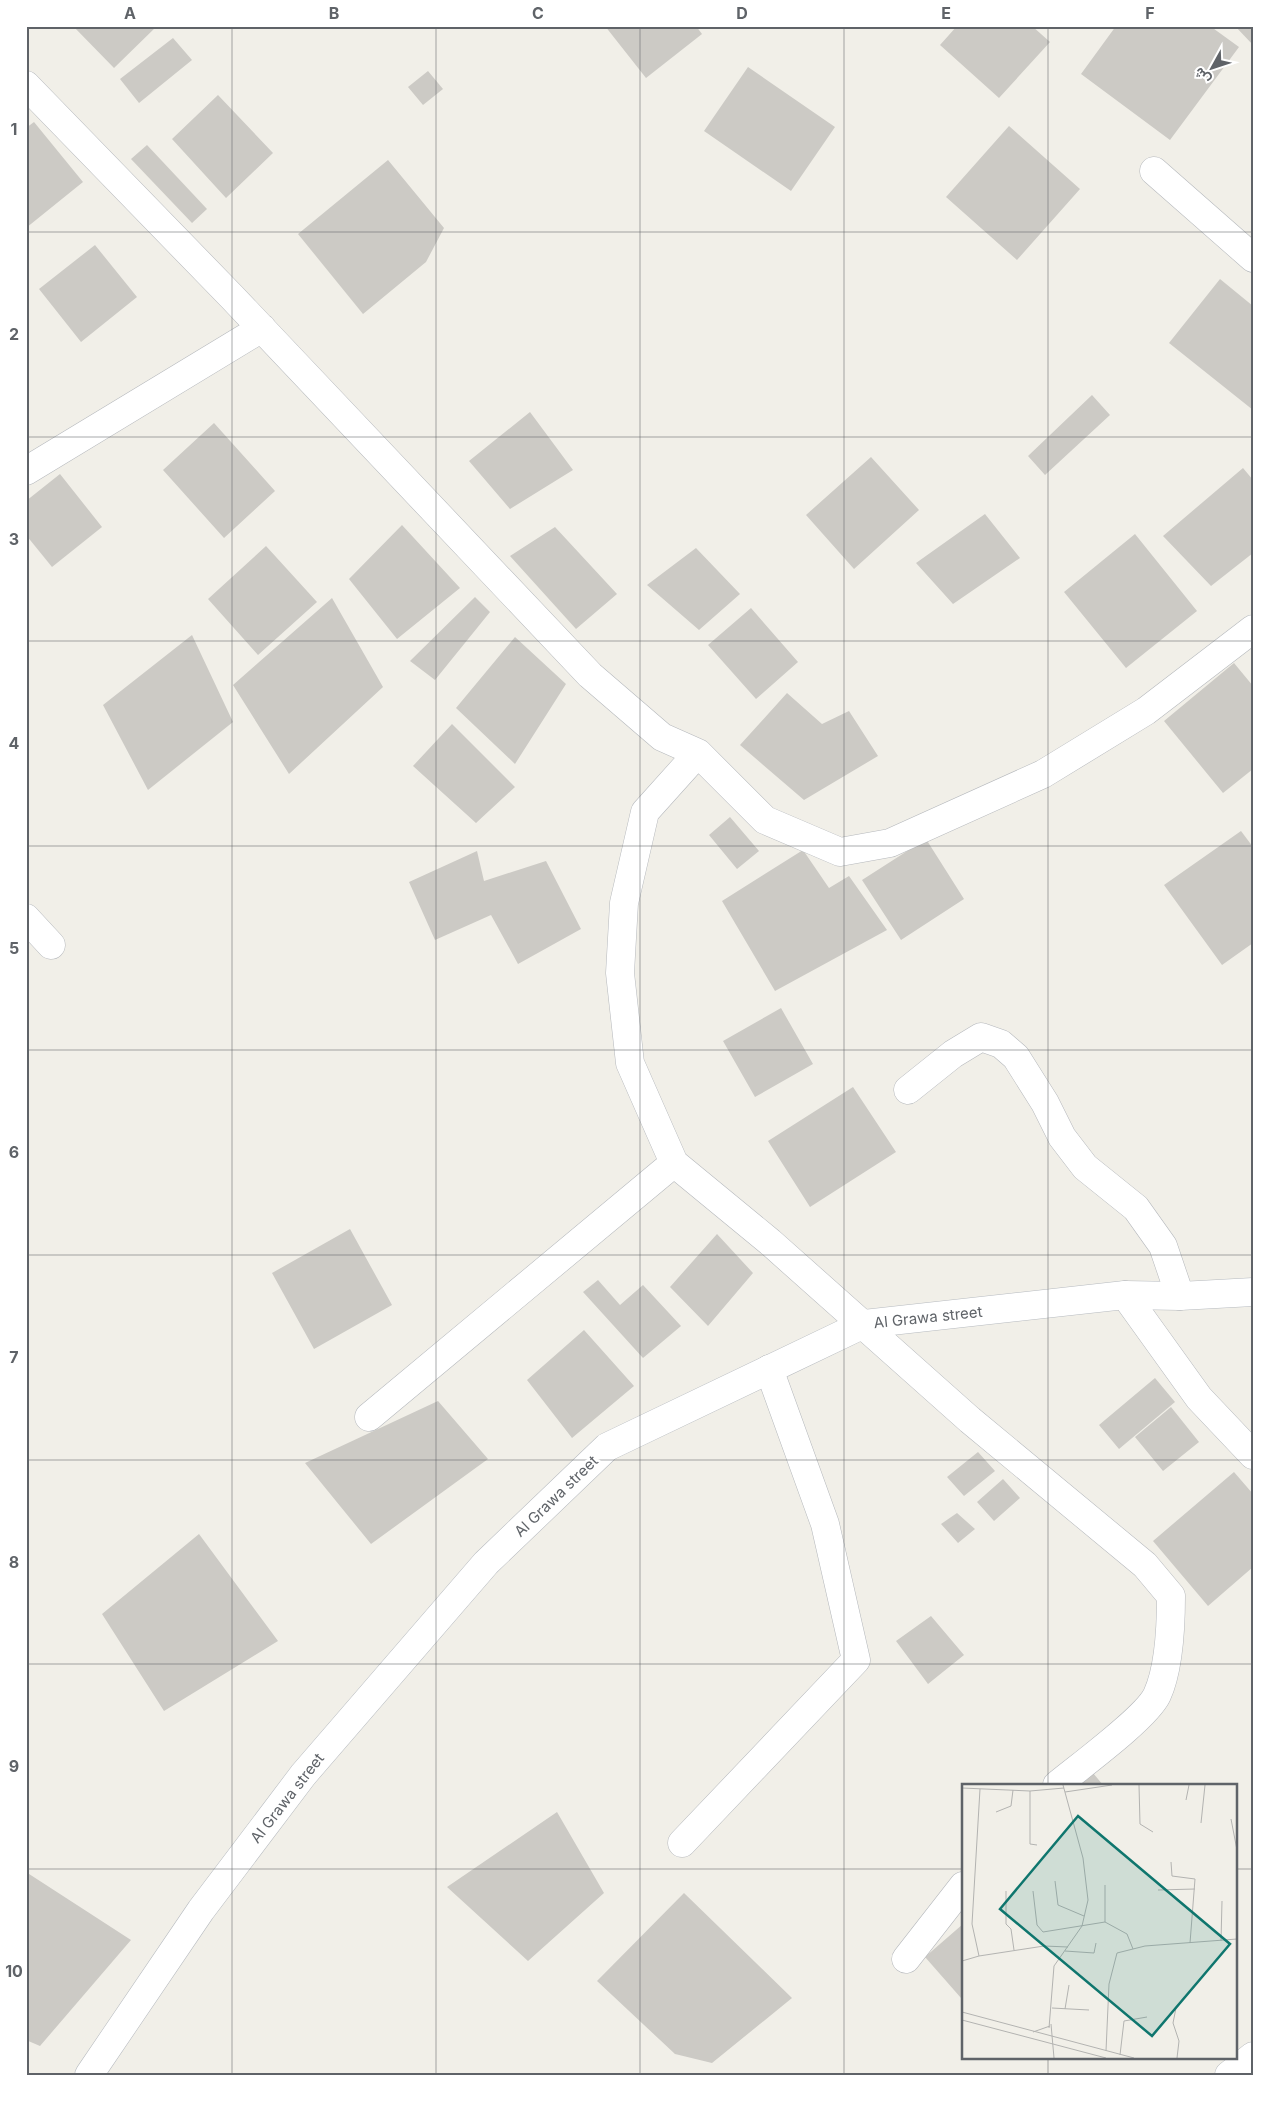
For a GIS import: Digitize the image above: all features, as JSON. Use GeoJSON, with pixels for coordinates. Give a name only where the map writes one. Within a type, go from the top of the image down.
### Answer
{"type":"FeatureCollection","features":[{"type":"Feature","properties":{"kind":"street"},"geometry":{"type":"LineString","coordinates":[[30,95],[262,328],[590,675],[662,737],[698,753],[764,820],[840,852],[890,843],[1043,774],[1146,711],[1253,629]]}},
{"type":"Feature","properties":{"kind":"street"},"geometry":{"type":"LineString","coordinates":[[1154,171],[1253,258]]}},
{"type":"Feature","properties":{"kind":"street"},"geometry":{"type":"LineString","coordinates":[[26,470],[262,328]]}},
{"type":"Feature","properties":{"kind":"street"},"geometry":{"type":"LineString","coordinates":[[698,753],[645,812],[624,903],[620,973],[630,1063],[674,1163],[770,1242],[970,1420],[1145,1565],[1172,1596],[1162,1678],[1156,1696],[1144,1712],[1058,1784]]}},
{"type":"Feature","properties":{"kind":"street"},"geometry":{"type":"LineString","coordinates":[[26,918],[50,946]]}},
{"type":"Feature","properties":{"kind":"street"},"geometry":{"type":"LineString","coordinates":[[908,1090],[953,1054],[981,1037],[1001,1044],[1016,1057],[1045,1103],[1062,1137],[1085,1167],[1136,1208],[1164,1246],[1180,1296]]}},
{"type":"Feature","properties":{"kind":"street"},"geometry":{"type":"LineString","coordinates":[[369,1417],[674,1163]]}},
{"type":"Feature","properties":{"kind":"street","name":"Al Grawa street"},"geometry":{"type":"LineString","coordinates":[[89,2075],[201,1910],[303,1775],[486,1563],[607,1447],[864,1324],[1125,1295],[1180,1296],[1253,1292]]}},
{"type":"Feature","properties":{"kind":"street"},"geometry":{"type":"LineString","coordinates":[[1125,1295],[1198,1398],[1253,1456]]}},
{"type":"Feature","properties":{"kind":"street"},"geometry":{"type":"LineString","coordinates":[[682,1843],[856,1660],[825,1524],[769,1369]]}},
{"type":"Feature","properties":{"kind":"street"},"geometry":{"type":"LineString","coordinates":[[906,1959],[962,1887]]}},
{"type":"Feature","properties":{"kind":"street"},"geometry":{"type":"LineString","coordinates":[[1229,2075],[1253,2056]]}},
{"type":"Feature","properties":{"kind":"building"},"geometry":{"type":"Polygon","coordinates":[[[73,26],[157,26],[114,68],[73,26]]]}},
{"type":"Feature","properties":{"kind":"building"},"geometry":{"type":"Polygon","coordinates":[[[605,26],[696,26],[702,34],[646,78],[605,26]]]}},
{"type":"Feature","properties":{"kind":"building"},"geometry":{"type":"Polygon","coordinates":[[[957,26],[1032,26],[1050,42],[999,98],[940,45],[957,26]]]}},
{"type":"Feature","properties":{"kind":"building"},"geometry":{"type":"Polygon","coordinates":[[[1116,26],[1210,26],[1239,47],[1170,140],[1081,74],[1116,26]]]}},
{"type":"Feature","properties":{"kind":"building"},"geometry":{"type":"Polygon","coordinates":[[[1235,26],[1253,26],[1253,45],[1235,26]]]}},
{"type":"Feature","properties":{"kind":"building"},"geometry":{"type":"Polygon","coordinates":[[[173,38],[192,60],[139,103],[120,79],[173,38]]]}},
{"type":"Feature","properties":{"kind":"building"},"geometry":{"type":"Polygon","coordinates":[[[748,67],[835,127],[791,191],[704,131],[748,67]]]}},
{"type":"Feature","properties":{"kind":"building"},"geometry":{"type":"Polygon","coordinates":[[[428,71],[443,89],[423,105],[408,87],[428,71]]]}},
{"type":"Feature","properties":{"kind":"building"},"geometry":{"type":"Polygon","coordinates":[[[218,95],[273,153],[226,198],[172,139],[218,95]]]}},
{"type":"Feature","properties":{"kind":"building"},"geometry":{"type":"Polygon","coordinates":[[[34,122],[83,182],[26,228],[26,128],[34,122]]]}},
{"type":"Feature","properties":{"kind":"building"},"geometry":{"type":"Polygon","coordinates":[[[1009,126],[1080,189],[1017,260],[946,197],[1009,126]]]}},
{"type":"Feature","properties":{"kind":"building"},"geometry":{"type":"Polygon","coordinates":[[[147,145],[207,209],[192,223],[131,159],[147,145]]]}},
{"type":"Feature","properties":{"kind":"building"},"geometry":{"type":"Polygon","coordinates":[[[388,160],[444,228],[426,262],[363,314],[298,234],[388,160]]]}},
{"type":"Feature","properties":{"kind":"building"},"geometry":{"type":"Polygon","coordinates":[[[95,245],[137,297],[81,342],[39,289],[95,245]]]}},
{"type":"Feature","properties":{"kind":"building"},"geometry":{"type":"Polygon","coordinates":[[[1220,279],[1253,306],[1253,410],[1169,343],[1220,279]]]}},
{"type":"Feature","properties":{"kind":"building"},"geometry":{"type":"Polygon","coordinates":[[[1092,395],[1110,415],[1045,475],[1028,456],[1092,395]]]}},
{"type":"Feature","properties":{"kind":"building"},"geometry":{"type":"Polygon","coordinates":[[[530,412],[573,470],[510,509],[469,461],[530,412]]]}},
{"type":"Feature","properties":{"kind":"building"},"geometry":{"type":"Polygon","coordinates":[[[214,423],[275,491],[224,538],[163,470],[214,423]]]}},
{"type":"Feature","properties":{"kind":"building"},"geometry":{"type":"Polygon","coordinates":[[[871,457],[919,510],[854,569],[806,515],[871,457]]]}},
{"type":"Feature","properties":{"kind":"building"},"geometry":{"type":"Polygon","coordinates":[[[1243,468],[1253,480],[1253,553],[1211,586],[1163,536],[1243,468]]]}},
{"type":"Feature","properties":{"kind":"building"},"geometry":{"type":"Polygon","coordinates":[[[60,474],[102,527],[52,567],[26,535],[26,501],[60,474]]]}},
{"type":"Feature","properties":{"kind":"building"},"geometry":{"type":"Polygon","coordinates":[[[985,514],[1020,558],[953,604],[916,563],[985,514]]]}},
{"type":"Feature","properties":{"kind":"building"},"geometry":{"type":"Polygon","coordinates":[[[402,525],[460,588],[397,639],[349,579],[402,525]]]}},
{"type":"Feature","properties":{"kind":"building"},"geometry":{"type":"Polygon","coordinates":[[[555,527],[617,594],[576,629],[510,556],[555,527]]]}},
{"type":"Feature","properties":{"kind":"building"},"geometry":{"type":"Polygon","coordinates":[[[1135,534],[1197,611],[1126,668],[1064,592],[1135,534]]]}},
{"type":"Feature","properties":{"kind":"building"},"geometry":{"type":"Polygon","coordinates":[[[266,546],[317,602],[258,655],[208,599],[266,546]]]}},
{"type":"Feature","properties":{"kind":"building"},"geometry":{"type":"Polygon","coordinates":[[[696,548],[740,594],[699,630],[647,585],[696,548]]]}},
{"type":"Feature","properties":{"kind":"building"},"geometry":{"type":"Polygon","coordinates":[[[475,597],[490,612],[435,680],[410,661],[475,597]]]}},
{"type":"Feature","properties":{"kind":"building"},"geometry":{"type":"Polygon","coordinates":[[[332,598],[383,687],[289,774],[233,685],[332,598]]]}},
{"type":"Feature","properties":{"kind":"building"},"geometry":{"type":"Polygon","coordinates":[[[751,608],[798,662],[756,699],[708,645],[751,608]]]}},
{"type":"Feature","properties":{"kind":"building"},"geometry":{"type":"Polygon","coordinates":[[[192,635],[233,722],[148,790],[103,705],[192,635]]]}},
{"type":"Feature","properties":{"kind":"building"},"geometry":{"type":"Polygon","coordinates":[[[515,637],[566,684],[515,764],[456,708],[515,637]]]}},
{"type":"Feature","properties":{"kind":"building"},"geometry":{"type":"Polygon","coordinates":[[[1234,663],[1253,686],[1253,769],[1223,793],[1164,721],[1234,663]]]}},
{"type":"Feature","properties":{"kind":"building"},"geometry":{"type":"Polygon","coordinates":[[[787,693],[822,724],[849,711],[878,756],[804,800],[740,745],[787,693]]]}},
{"type":"Feature","properties":{"kind":"building"},"geometry":{"type":"Polygon","coordinates":[[[452,724],[515,787],[476,823],[413,766],[452,724]]]}},
{"type":"Feature","properties":{"kind":"building"},"geometry":{"type":"Polygon","coordinates":[[[730,817],[759,851],[737,869],[709,835],[730,817]]]}},
{"type":"Feature","properties":{"kind":"building"},"geometry":{"type":"Polygon","coordinates":[[[1241,831],[1253,847],[1253,943],[1222,965],[1164,885],[1241,831]]]}},
{"type":"Feature","properties":{"kind":"building"},"geometry":{"type":"Polygon","coordinates":[[[926,839],[964,899],[901,940],[862,880],[926,839]]]}},
{"type":"Feature","properties":{"kind":"building"},"geometry":{"type":"Polygon","coordinates":[[[803,850],[829,888],[849,876],[887,930],[775,991],[722,901],[803,850]]]}},
{"type":"Feature","properties":{"kind":"building"},"geometry":{"type":"Polygon","coordinates":[[[477,851],[484,881],[546,861],[581,929],[518,964],[491,915],[435,940],[409,882],[477,851]]]}},
{"type":"Feature","properties":{"kind":"building"},"geometry":{"type":"Polygon","coordinates":[[[781,1008],[813,1064],[755,1097],[723,1041],[781,1008]]]}},
{"type":"Feature","properties":{"kind":"building"},"geometry":{"type":"Polygon","coordinates":[[[853,1087],[896,1152],[810,1207],[768,1141],[853,1087]]]}},
{"type":"Feature","properties":{"kind":"building"},"geometry":{"type":"Polygon","coordinates":[[[350,1229],[392,1305],[314,1349],[272,1273],[350,1229]]]}},
{"type":"Feature","properties":{"kind":"building"},"geometry":{"type":"Polygon","coordinates":[[[717,1234],[753,1273],[708,1326],[670,1287],[717,1234]]]}},
{"type":"Feature","properties":{"kind":"building"},"geometry":{"type":"Polygon","coordinates":[[[598,1280],[620,1305],[643,1285],[681,1326],[643,1358],[583,1292],[598,1280]]]}},
{"type":"Feature","properties":{"kind":"building"},"geometry":{"type":"Polygon","coordinates":[[[584,1330],[634,1386],[572,1438],[527,1380],[584,1330]]]}},
{"type":"Feature","properties":{"kind":"building"},"geometry":{"type":"Polygon","coordinates":[[[1155,1378],[1175,1402],[1119,1449],[1099,1425],[1155,1378]]]}},
{"type":"Feature","properties":{"kind":"building"},"geometry":{"type":"Polygon","coordinates":[[[438,1401],[488,1459],[371,1544],[305,1463],[438,1401]]]}},
{"type":"Feature","properties":{"kind":"building"},"geometry":{"type":"Polygon","coordinates":[[[1171,1407],[1199,1442],[1163,1471],[1135,1437],[1171,1407]]]}},
{"type":"Feature","properties":{"kind":"building"},"geometry":{"type":"Polygon","coordinates":[[[978,1452],[995,1471],[964,1496],[947,1477],[978,1452]]]}},
{"type":"Feature","properties":{"kind":"building"},"geometry":{"type":"Polygon","coordinates":[[[1234,1472],[1253,1494],[1253,1567],[1208,1606],[1153,1541],[1234,1472]]]}},
{"type":"Feature","properties":{"kind":"building"},"geometry":{"type":"Polygon","coordinates":[[[1003,1479],[1020,1498],[994,1521],[977,1502],[1003,1479]]]}},
{"type":"Feature","properties":{"kind":"building"},"geometry":{"type":"Polygon","coordinates":[[[957,1513],[975,1529],[958,1543],[941,1524],[957,1513]]]}},
{"type":"Feature","properties":{"kind":"building"},"geometry":{"type":"Polygon","coordinates":[[[199,1534],[278,1641],[164,1711],[102,1614],[199,1534]]]}},
{"type":"Feature","properties":{"kind":"building"},"geometry":{"type":"Polygon","coordinates":[[[931,1616],[964,1655],[928,1684],[896,1641],[931,1616]]]}},
{"type":"Feature","properties":{"kind":"building"},"geometry":{"type":"Polygon","coordinates":[[[1093,1773],[1102,1784],[1081,1784],[1093,1773]]]}},
{"type":"Feature","properties":{"kind":"building"},"geometry":{"type":"Polygon","coordinates":[[[557,1812],[604,1893],[528,1961],[447,1887],[557,1812]]]}},
{"type":"Feature","properties":{"kind":"building"},"geometry":{"type":"Polygon","coordinates":[[[26,1872],[131,1940],[40,2046],[26,2040],[26,1872]]]}},
{"type":"Feature","properties":{"kind":"building"},"geometry":{"type":"Polygon","coordinates":[[[684,1893],[792,1998],[712,2063],[675,2054],[597,1981],[684,1893]]]}},
{"type":"Feature","properties":{"kind":"building"},"geometry":{"type":"Polygon","coordinates":[[[962,1925],[961,1998],[925,1957],[962,1925]]]}}]}
